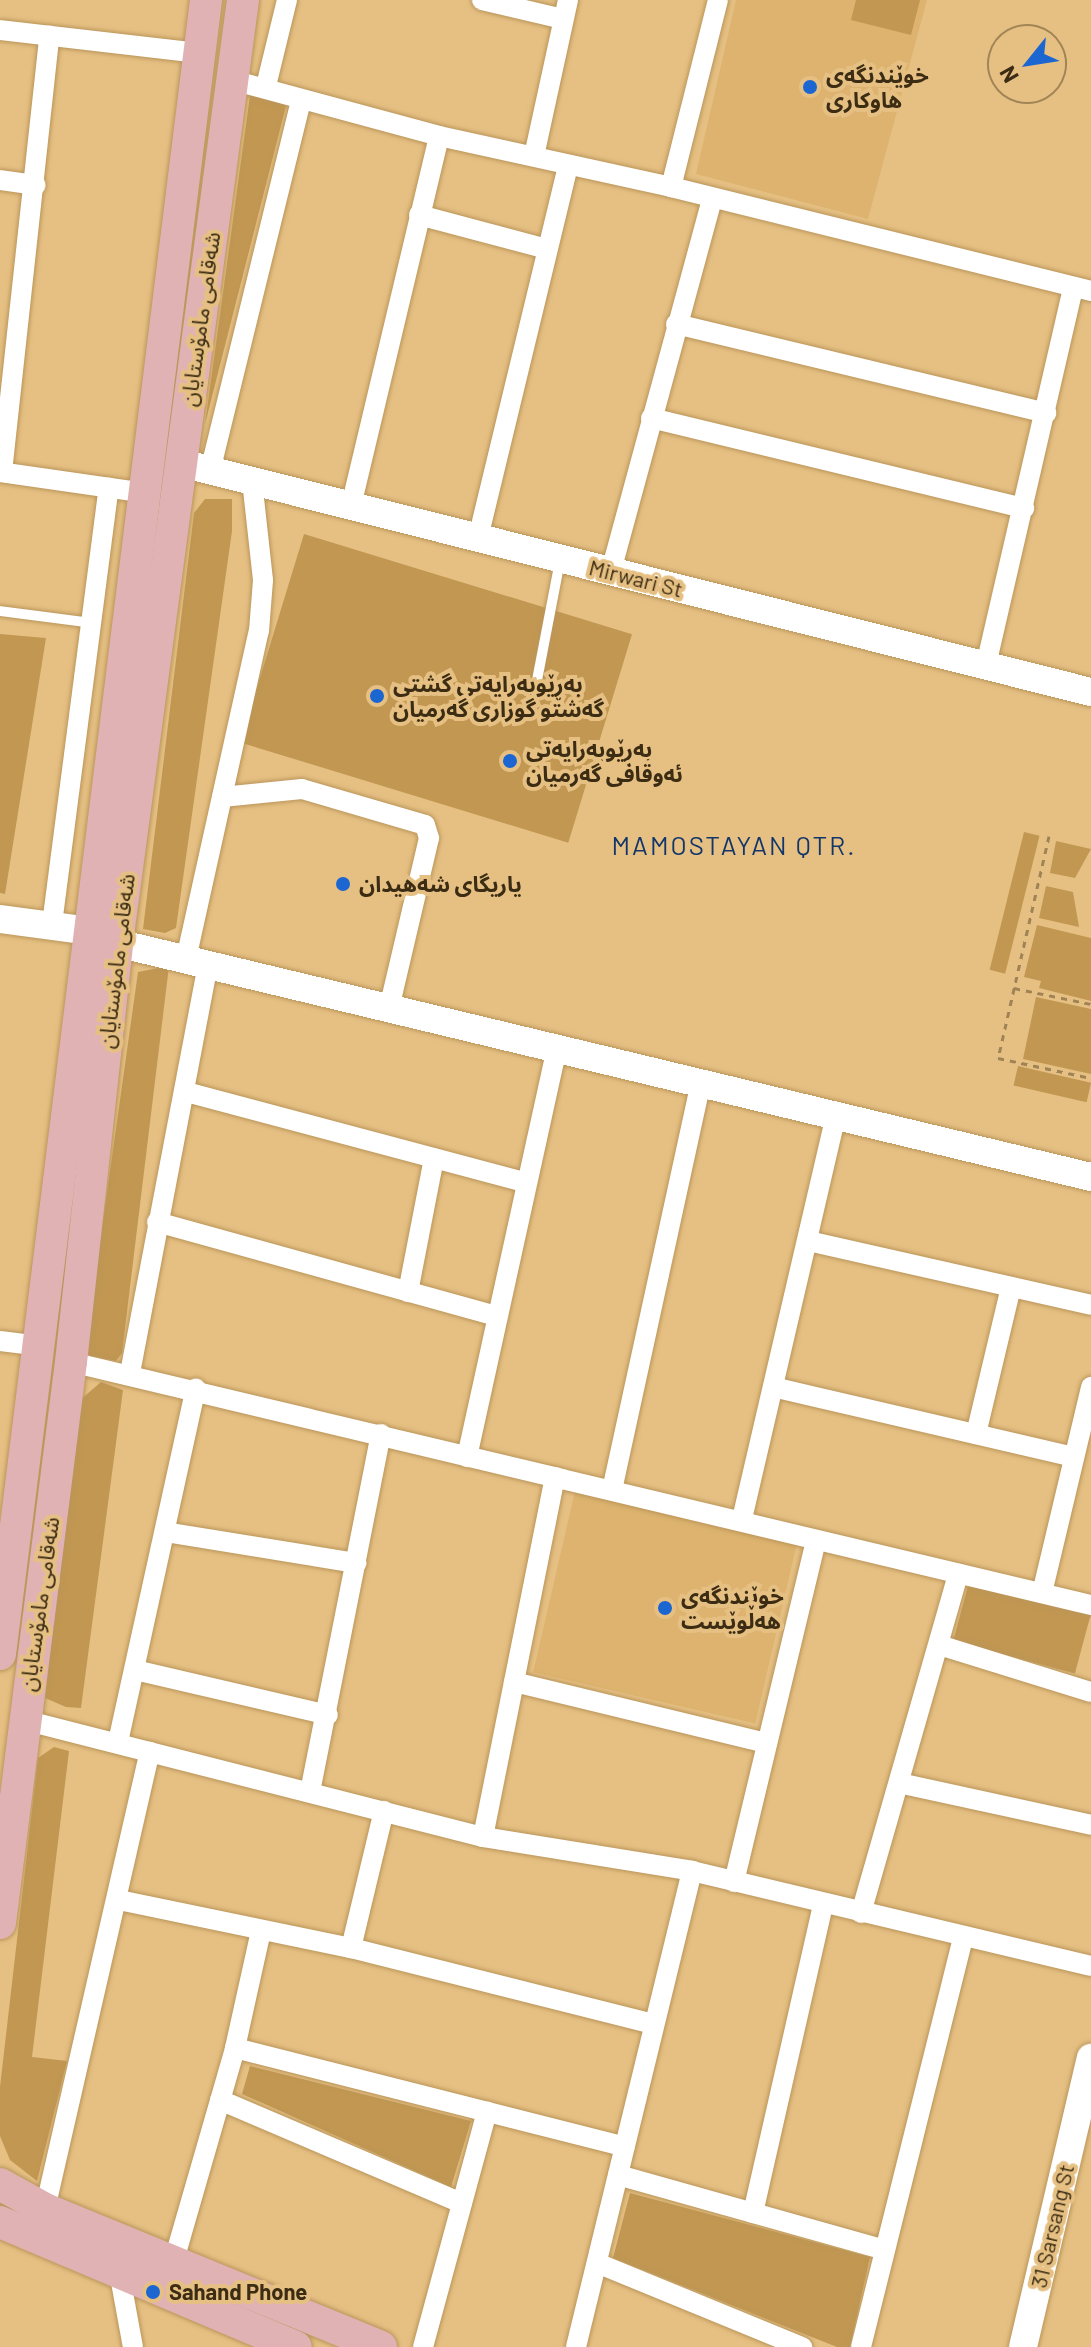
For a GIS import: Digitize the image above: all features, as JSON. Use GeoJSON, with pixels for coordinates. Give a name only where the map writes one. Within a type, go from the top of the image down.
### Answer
{"type":"FeatureCollection","features":[{"type":"Feature","properties":{"kind":"main road","name":"شەقامی مامۆستایان"},"geometry":{"type":"LineString","coordinates":[[0,1654],[38,1346],[103,937],[130,742],[138,673],[145,493],[206,0]]}},
{"type":"Feature","properties":{"kind":"main road","name":"شەقامی مامۆستایان"},"geometry":{"type":"LineString","coordinates":[[138,673],[196,467],[232,80],[243,0]]}},
{"type":"Feature","properties":{"kind":"main road","name":"شەقامی مامۆستایان"},"geometry":{"type":"LineString","coordinates":[[0,1923],[71,1362],[103,937]]}},
{"type":"Feature","properties":{"kind":"main road"},"geometry":{"type":"LineString","coordinates":[[0,2184],[45,2209],[381,2347]]}},
{"type":"Feature","properties":{"kind":"main road"},"geometry":{"type":"LineString","coordinates":[[5,2230],[119,2271],[286,2345]]}},
{"type":"Feature","properties":{"kind":"street"},"geometry":{"type":"LineString","coordinates":[[266,86],[287,0]]}},
{"type":"Feature","properties":{"kind":"street"},"geometry":{"type":"LineString","coordinates":[[482,0],[565,10],[534,156]]}},
{"type":"Feature","properties":{"kind":"street"},"geometry":{"type":"LineString","coordinates":[[671,187],[718,0]]}},
{"type":"Feature","properties":{"kind":"street"},"geometry":{"type":"LineString","coordinates":[[0,30],[200,53]]}},
{"type":"Feature","properties":{"kind":"street"},"geometry":{"type":"LineString","coordinates":[[49,36],[36,185],[1,472],[145,493]]}},
{"type":"Feature","properties":{"kind":"street"},"geometry":{"type":"LineString","coordinates":[[232,80],[266,86],[301,100],[439,136],[671,187],[1082,289],[1046,413],[986,665]]}},
{"type":"Feature","properties":{"kind":"street"},"geometry":{"type":"LineString","coordinates":[[196,467],[301,100]]}},
{"type":"Feature","properties":{"kind":"street"},"geometry":{"type":"LineString","coordinates":[[351,506],[439,136]]}},
{"type":"Feature","properties":{"kind":"street"},"geometry":{"type":"LineString","coordinates":[[478,538],[568,166]]}},
{"type":"Feature","properties":{"kind":"street"},"geometry":{"type":"LineString","coordinates":[[0,180],[36,185]]}},
{"type":"Feature","properties":{"kind":"street"},"geometry":{"type":"LineString","coordinates":[[611,571],[712,199]]}},
{"type":"Feature","properties":{"kind":"street"},"geometry":{"type":"LineString","coordinates":[[419,215],[547,249]]}},
{"type":"Feature","properties":{"kind":"street"},"geometry":{"type":"LineString","coordinates":[[0,303],[22,305]]}},
{"type":"Feature","properties":{"kind":"street"},"geometry":{"type":"LineString","coordinates":[[676,324],[1046,413]]}},
{"type":"Feature","properties":{"kind":"street"},"geometry":{"type":"LineString","coordinates":[[651,418],[1024,508]]}},
{"type":"Feature","properties":{"kind":"street","name":"Mirwari St"},"geometry":{"type":"LineString","coordinates":[[196,467],[1091,692]]}},
{"type":"Feature","properties":{"kind":"street"},"geometry":{"type":"LineString","coordinates":[[130,1373],[157,1222],[186,1092],[197,962],[222,797],[259,631],[263,580],[252,481]]}},
{"type":"Feature","properties":{"kind":"street"},"geometry":{"type":"LineString","coordinates":[[52,924],[109,488]]}},
{"type":"Feature","properties":{"kind":"street"},"geometry":{"type":"LineString","coordinates":[[222,797],[302,789],[425,825],[429,838],[389,1008]]}},
{"type":"Feature","properties":{"kind":"street"},"geometry":{"type":"LineString","coordinates":[[0,919],[52,924],[197,962],[1091,1177]]}},
{"type":"Feature","properties":{"kind":"street"},"geometry":{"type":"LineString","coordinates":[[467,1457],[524,1182],[557,1049]]}},
{"type":"Feature","properties":{"kind":"street"},"geometry":{"type":"LineString","coordinates":[[612,1490],[701,1083]]}},
{"type":"Feature","properties":{"kind":"street"},"geometry":{"type":"LineString","coordinates":[[186,1092],[524,1182]]}},
{"type":"Feature","properties":{"kind":"street"},"geometry":{"type":"LineString","coordinates":[[742,1519],[836,1116]]}},
{"type":"Feature","properties":{"kind":"street"},"geometry":{"type":"LineString","coordinates":[[408,1292],[434,1158]]}},
{"type":"Feature","properties":{"kind":"street"},"geometry":{"type":"LineString","coordinates":[[157,1222],[495,1316]]}},
{"type":"Feature","properties":{"kind":"street"},"geometry":{"type":"LineString","coordinates":[[808,1241],[1091,1305]]}},
{"type":"Feature","properties":{"kind":"street"},"geometry":{"type":"LineString","coordinates":[[976,1434],[1011,1287]]}},
{"type":"Feature","properties":{"kind":"street"},"geometry":{"type":"LineString","coordinates":[[0,1341],[38,1346]]}},
{"type":"Feature","properties":{"kind":"street"},"geometry":{"type":"LineString","coordinates":[[71,1362],[196,1388],[467,1457],[742,1519],[816,1541],[1091,1605]]}},
{"type":"Feature","properties":{"kind":"street"},"geometry":{"type":"LineString","coordinates":[[773,1387],[1074,1457]]}},
{"type":"Feature","properties":{"kind":"street"},"geometry":{"type":"LineString","coordinates":[[1042,1593],[1091,1387]]}},
{"type":"Feature","properties":{"kind":"street"},"geometry":{"type":"LineString","coordinates":[[118,1742],[196,1388]]}},
{"type":"Feature","properties":{"kind":"street"},"geometry":{"type":"LineString","coordinates":[[310,1792],[328,1715],[381,1434]]}},
{"type":"Feature","properties":{"kind":"street"},"geometry":{"type":"LineString","coordinates":[[483,1837],[555,1477]]}},
{"type":"Feature","properties":{"kind":"street"},"geometry":{"type":"LineString","coordinates":[[165,1532],[357,1563]]}},
{"type":"Feature","properties":{"kind":"street"},"geometry":{"type":"LineString","coordinates":[[734,1882],[816,1541]]}},
{"type":"Feature","properties":{"kind":"street"},"geometry":{"type":"LineString","coordinates":[[861,1913],[958,1574]]}},
{"type":"Feature","properties":{"kind":"street"},"geometry":{"type":"LineString","coordinates":[[939,1645],[1091,1692]]}},
{"type":"Feature","properties":{"kind":"street"},"geometry":{"type":"LineString","coordinates":[[135,1670],[328,1715]]}},
{"type":"Feature","properties":{"kind":"street"},"geometry":{"type":"LineString","coordinates":[[514,1682],[766,1743]]}},
{"type":"Feature","properties":{"kind":"street"},"geometry":{"type":"LineString","coordinates":[[24,1720],[483,1837],[692,1871],[963,1939],[1091,1966]]}},
{"type":"Feature","properties":{"kind":"street"},"geometry":{"type":"LineString","coordinates":[[45,2209],[119,1900],[150,1752]]}},
{"type":"Feature","properties":{"kind":"street"},"geometry":{"type":"LineString","coordinates":[[899,1783],[1091,1825]]}},
{"type":"Feature","properties":{"kind":"street"},"geometry":{"type":"LineString","coordinates":[[351,1948],[384,1811]]}},
{"type":"Feature","properties":{"kind":"street"},"geometry":{"type":"LineString","coordinates":[[576,2347],[692,1871]]}},
{"type":"Feature","properties":{"kind":"street"},"geometry":{"type":"LineString","coordinates":[[119,1900],[351,1948],[654,2024]]}},
{"type":"Feature","properties":{"kind":"street"},"geometry":{"type":"LineString","coordinates":[[753,2213],[823,1904]]}},
{"type":"Feature","properties":{"kind":"street"},"geometry":{"type":"LineString","coordinates":[[174,2260],[235,2048],[261,1931]]}},
{"type":"Feature","properties":{"kind":"street"},"geometry":{"type":"LineString","coordinates":[[861,2347],[963,1939]]}},
{"type":"Feature","properties":{"kind":"street"},"geometry":{"type":"LineString","coordinates":[[235,2048],[625,2147]]}},
{"type":"Feature","properties":{"kind":"street","name":"31 Sarsang St"},"geometry":{"type":"LineString","coordinates":[[1023,2347],[1086,2102],[1091,2058]]}},
{"type":"Feature","properties":{"kind":"street"},"geometry":{"type":"LineString","coordinates":[[220,2100],[462,2203]]}},
{"type":"Feature","properties":{"kind":"street"},"geometry":{"type":"LineString","coordinates":[[423,2347],[487,2112]]}},
{"type":"Feature","properties":{"kind":"street"},"geometry":{"type":"LineString","coordinates":[[618,2175],[885,2250]]}},
{"type":"Feature","properties":{"kind":"street"},"geometry":{"type":"LineString","coordinates":[[597,2263],[802,2347]]}},
{"type":"Feature","properties":{"kind":"street"},"geometry":{"type":"LineString","coordinates":[[119,2271],[133,2347]]}},
{"type":"Feature","properties":{"kind":"lane"},"geometry":{"type":"LineString","coordinates":[[533,701],[561,559]]}},
{"type":"Feature","properties":{"kind":"lane"},"geometry":{"type":"LineString","coordinates":[[0,611],[92,623]]}},
{"type":"Feature","properties":{"kind":"path"},"geometry":{"type":"LineString","coordinates":[[1049,836],[998,1058],[1091,1078]]}},
{"type":"Feature","properties":{"kind":"path"},"geometry":{"type":"LineString","coordinates":[[1014,988],[1091,1004]]}},
{"type":"Feature","properties":{"kind":"shaded area","name":"خوێندنگەی هاوکاری"},"geometry":{"type":"Polygon","coordinates":[[[736,0],[927,0],[868,219],[696,174],[736,0]]]}},
{"type":"Feature","properties":{"kind":"shaded area"},"geometry":{"type":"Polygon","coordinates":[[[856,0],[920,0],[911,35],[851,20],[856,0]]]}},
{"type":"Feature","properties":{"kind":"shaded area"},"geometry":{"type":"Polygon","coordinates":[[[251,88],[288,98],[205,424],[251,88]]]}},
{"type":"Feature","properties":{"kind":"shaded area"},"geometry":{"type":"Polygon","coordinates":[[[205,499],[232,499],[232,531],[176,928],[165,933],[143,929],[194,513],[205,499]]]}},
{"type":"Feature","properties":{"kind":"shaded area"},"geometry":{"type":"Polygon","coordinates":[[[304,534],[632,634],[568,843],[240,742],[304,534]]]}},
{"type":"Feature","properties":{"kind":"shaded area"},"geometry":{"type":"Polygon","coordinates":[[[0,634],[46,638],[5,894],[0,893],[0,634]]]}},
{"type":"Feature","properties":{"kind":"shaded area"},"geometry":{"type":"Polygon","coordinates":[[[1024,832],[1040,836],[1005,974],[990,970],[1024,832]]]}},
{"type":"Feature","properties":{"kind":"shaded area"},"geometry":{"type":"Polygon","coordinates":[[[1056,841],[1091,849],[1075,878],[1050,873],[1056,841]]]}},
{"type":"Feature","properties":{"kind":"shaded area"},"geometry":{"type":"Polygon","coordinates":[[[1046,886],[1073,892],[1079,927],[1039,918],[1046,886]]]}},
{"type":"Feature","properties":{"kind":"shaded area"},"geometry":{"type":"Polygon","coordinates":[[[1037,925],[1091,938],[1091,1001],[1039,988],[1041,981],[1024,977],[1037,925]]]}},
{"type":"Feature","properties":{"kind":"shaded area"},"geometry":{"type":"Polygon","coordinates":[[[169,966],[122,1353],[116,1361],[90,1356],[85,1349],[138,972],[169,966]]]}},
{"type":"Feature","properties":{"kind":"shaded area"},"geometry":{"type":"Polygon","coordinates":[[[1036,997],[1091,1009],[1091,1074],[1023,1059],[1036,997]]]}},
{"type":"Feature","properties":{"kind":"shaded area"},"geometry":{"type":"Polygon","coordinates":[[[1018,1066],[1091,1083],[1087,1102],[1014,1085],[1018,1066]]]}},
{"type":"Feature","properties":{"kind":"shaded area"},"geometry":{"type":"Polygon","coordinates":[[[101,1382],[123,1390],[81,1708],[66,1707],[45,1698],[79,1401],[101,1382]]]}},
{"type":"Feature","properties":{"kind":"shaded area","name":"خوێندنگەی هەڵوێست"},"geometry":{"type":"Polygon","coordinates":[[[575,1491],[797,1542],[755,1724],[533,1672],[575,1491]]]}},
{"type":"Feature","properties":{"kind":"shaded area"},"geometry":{"type":"Polygon","coordinates":[[[969,1582],[1091,1615],[1075,1674],[953,1641],[969,1582]]]}},
{"type":"Feature","properties":{"kind":"shaded area"},"geometry":{"type":"Polygon","coordinates":[[[54,1747],[69,1751],[32,2057],[67,2061],[37,2181],[10,2160],[0,2136],[0,2087],[38,1758],[54,1747]]]}},
{"type":"Feature","properties":{"kind":"shaded area"},"geometry":{"type":"Polygon","coordinates":[[[250,2066],[471,2121],[451,2187],[242,2094],[250,2066]]]}},
{"type":"Feature","properties":{"kind":"shaded area"},"geometry":{"type":"Polygon","coordinates":[[[630,2193],[870,2257],[850,2347],[837,2347],[613,2258],[630,2193]]]}},
{"type":"Feature","properties":{"kind":"place","name":"خوێندنگەی هاوکاری"},"geometry":{"type":"Point","coordinates":[810,87]}},
{"type":"Feature","properties":{"kind":"place","name":"بەڕێوبەرایەتی گشتی گەشتو گوزاری گەرمیان"},"geometry":{"type":"Point","coordinates":[377,696]}},
{"type":"Feature","properties":{"kind":"place","name":"بەڕێوبەرایەتی ئەوقافی گەرمیان"},"geometry":{"type":"Point","coordinates":[510,761]}},
{"type":"Feature","properties":{"kind":"place","name":"یاریگای شەهیدان"},"geometry":{"type":"Point","coordinates":[343,884]}},
{"type":"Feature","properties":{"kind":"place","name":"خوێندنگەی هەڵوێست"},"geometry":{"type":"Point","coordinates":[665,1608]}},
{"type":"Feature","properties":{"kind":"place","name":"Sahand Phone"},"geometry":{"type":"Point","coordinates":[153,2292]}},
{"type":"Feature","properties":{"kind":"district","name":"MAMOSTAYAN QTR."},"geometry":{"type":"Point","coordinates":[734,845]}}]}
